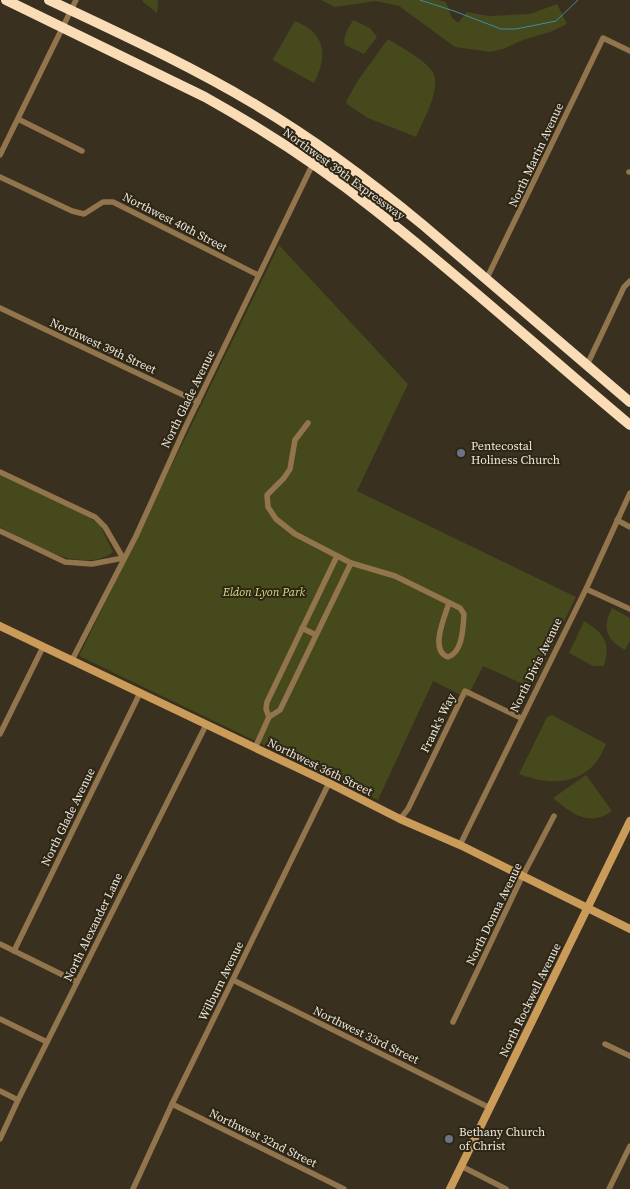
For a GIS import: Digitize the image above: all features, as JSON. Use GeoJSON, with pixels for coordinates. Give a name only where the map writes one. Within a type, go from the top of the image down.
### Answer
{"type":"FeatureCollection","features":[{"type":"Feature","properties":{"kind":"highway","name":"Northwest 39th Expressway"},"geometry":{"type":"LineString","coordinates":[[6,0],[205,97],[244,119],[312,164],[375,210],[630,425]]}},
{"type":"Feature","properties":{"kind":"highway","name":"Northwest 39th Expressway"},"geometry":{"type":"LineString","coordinates":[[49,0],[213,80],[263,109],[321,147],[390,198],[630,402]]}},
{"type":"Feature","properties":{"kind":"highway"},"geometry":{"type":"LineString","coordinates":[[205,97],[213,80]]}},
{"type":"Feature","properties":{"kind":"highway"},"geometry":{"type":"LineString","coordinates":[[476,294],[486,280]]}},
{"type":"Feature","properties":{"kind":"highway"},"geometry":{"type":"LineString","coordinates":[[522,334],[535,321]]}},
{"type":"Feature","properties":{"kind":"street"},"geometry":{"type":"LineString","coordinates":[[0,155],[76,0]]}},
{"type":"Feature","properties":{"kind":"street","name":"North Martin Avenue"},"geometry":{"type":"LineString","coordinates":[[486,280],[603,38],[630,51]]}},
{"type":"Feature","properties":{"kind":"street"},"geometry":{"type":"LineString","coordinates":[[18,118],[82,151]]}},
{"type":"Feature","properties":{"kind":"street","name":"North Glade Avenue"},"geometry":{"type":"LineString","coordinates":[[72,660],[136,536],[258,275],[321,147]]}},
{"type":"Feature","properties":{"kind":"street","name":"Northwest 40th Street"},"geometry":{"type":"LineString","coordinates":[[0,177],[72,211],[84,214],[103,202],[113,202],[258,275]]}},
{"type":"Feature","properties":{"kind":"street"},"geometry":{"type":"LineString","coordinates":[[587,364],[624,287],[630,281]]}},
{"type":"Feature","properties":{"kind":"street","name":"Northwest 39th Street"},"geometry":{"type":"LineString","coordinates":[[0,308],[198,402]]}},
{"type":"Feature","properties":{"kind":"street"},"geometry":{"type":"LineString","coordinates":[[308,423],[295,440],[290,469],[267,496],[268,507],[276,519],[295,534],[351,563],[395,576],[460,608],[464,614],[458,649],[454,654],[448,656],[443,655],[439,650],[439,642],[449,603]]}},
{"type":"Feature","properties":{"kind":"street"},"geometry":{"type":"LineString","coordinates":[[0,472],[95,518],[105,527],[123,558],[92,564],[65,562],[0,531]]}},
{"type":"Feature","properties":{"kind":"street","name":"North Divis Avenue"},"geometry":{"type":"LineString","coordinates":[[460,846],[521,718],[586,589],[630,493]]}},
{"type":"Feature","properties":{"kind":"street"},"geometry":{"type":"LineString","coordinates":[[617,520],[630,527]]}},
{"type":"Feature","properties":{"kind":"street"},"geometry":{"type":"LineString","coordinates":[[269,717],[266,709],[267,702],[337,556]]}},
{"type":"Feature","properties":{"kind":"street"},"geometry":{"type":"LineString","coordinates":[[255,748],[269,717],[280,710],[351,563]]}},
{"type":"Feature","properties":{"kind":"street"},"geometry":{"type":"LineString","coordinates":[[586,589],[630,609]]}},
{"type":"Feature","properties":{"kind":"street","name":"Northwest 36th Street"},"geometry":{"type":"LineString","coordinates":[[0,626],[630,929]]}},
{"type":"Feature","properties":{"kind":"street"},"geometry":{"type":"LineString","coordinates":[[302,628],[316,635]]}},
{"type":"Feature","properties":{"kind":"street"},"geometry":{"type":"LineString","coordinates":[[0,734],[43,647]]}},
{"type":"Feature","properties":{"kind":"street","name":"Frank's Way"},"geometry":{"type":"LineString","coordinates":[[400,819],[408,809],[465,691],[521,718]]}},
{"type":"Feature","properties":{"kind":"street","name":"North Glade Avenue"},"geometry":{"type":"LineString","coordinates":[[14,951],[140,693]]}},
{"type":"Feature","properties":{"kind":"street","name":"North Alexander Lane"},"geometry":{"type":"LineString","coordinates":[[0,1140],[18,1100],[206,724]]}},
{"type":"Feature","properties":{"kind":"street","name":"Wilburn Avenue"},"geometry":{"type":"LineString","coordinates":[[133,1189],[172,1104],[329,783]]}},
{"type":"Feature","properties":{"kind":"street","name":"North Donna Avenue"},"geometry":{"type":"LineString","coordinates":[[453,1022],[554,816]]}},
{"type":"Feature","properties":{"kind":"street","name":"North Rockwell Avenue"},"geometry":{"type":"LineString","coordinates":[[450,1189],[630,821]]}},
{"type":"Feature","properties":{"kind":"street"},"geometry":{"type":"LineString","coordinates":[[0,944],[78,982]]}},
{"type":"Feature","properties":{"kind":"street","name":"Northwest 33rd Street"},"geometry":{"type":"LineString","coordinates":[[233,980],[490,1108]]}},
{"type":"Feature","properties":{"kind":"street"},"geometry":{"type":"LineString","coordinates":[[0,1019],[48,1042]]}},
{"type":"Feature","properties":{"kind":"street"},"geometry":{"type":"LineString","coordinates":[[605,1044],[630,1056]]}},
{"type":"Feature","properties":{"kind":"street"},"geometry":{"type":"LineString","coordinates":[[0,1090],[18,1100]]}},
{"type":"Feature","properties":{"kind":"street","name":"Northwest 32nd Street"},"geometry":{"type":"LineString","coordinates":[[172,1104],[344,1189]]}},
{"type":"Feature","properties":{"kind":"street"},"geometry":{"type":"LineString","coordinates":[[609,1189],[630,1146]]}},
{"type":"Feature","properties":{"kind":"street"},"geometry":{"type":"LineString","coordinates":[[461,1166],[506,1189]]}},
{"type":"Feature","properties":{"kind":"green space"},"geometry":{"type":"Polygon","coordinates":[[[142,0],[158,0],[157,13],[143,2],[142,0]]]}},
{"type":"Feature","properties":{"kind":"green space"},"geometry":{"type":"Polygon","coordinates":[[[321,0],[439,0],[446,2],[452,18],[458,23],[467,12],[489,16],[530,14],[557,4],[567,24],[550,32],[490,52],[455,47],[399,6],[376,1],[335,7],[321,0]]]}},
{"type":"Feature","properties":{"kind":"green space"},"geometry":{"type":"Polygon","coordinates":[[[353,20],[370,28],[377,37],[364,54],[345,45],[344,42],[345,35],[353,20]]]}},
{"type":"Feature","properties":{"kind":"green space"},"geometry":{"type":"Polygon","coordinates":[[[295,21],[313,32],[321,46],[321,64],[314,83],[273,59],[295,21]]]}},
{"type":"Feature","properties":{"kind":"green space"},"geometry":{"type":"Polygon","coordinates":[[[388,39],[424,62],[435,77],[434,94],[431,104],[416,137],[368,118],[348,105],[346,101],[359,79],[388,39]]]}},
{"type":"Feature","properties":{"kind":"green space","name":"Eldon Lyon Park"},"geometry":{"type":"Polygon","coordinates":[[[279,245],[408,384],[357,491],[576,597],[532,688],[483,666],[467,698],[433,681],[378,800],[79,656],[279,245]]]}},
{"type":"Feature","properties":{"kind":"green space"},"geometry":{"type":"Polygon","coordinates":[[[0,475],[87,515],[101,527],[113,552],[99,559],[73,559],[35,546],[0,527],[0,475]]]}},
{"type":"Feature","properties":{"kind":"green space"},"geometry":{"type":"Polygon","coordinates":[[[612,608],[630,618],[630,641],[625,650],[614,642],[608,632],[607,621],[612,608]]]}},
{"type":"Feature","properties":{"kind":"green space"},"geometry":{"type":"Polygon","coordinates":[[[584,621],[597,630],[604,639],[607,651],[604,666],[593,666],[569,653],[584,621]]]}},
{"type":"Feature","properties":{"kind":"green space"},"geometry":{"type":"Polygon","coordinates":[[[552,715],[606,744],[599,757],[591,768],[581,775],[570,779],[546,781],[519,774],[547,717],[552,715]]]}},
{"type":"Feature","properties":{"kind":"green space"},"geometry":{"type":"Polygon","coordinates":[[[586,775],[612,811],[604,816],[588,818],[581,816],[567,809],[553,798],[586,775]]]}},
{"type":"Feature","properties":{"kind":"waterway"},"geometry":{"type":"LineString","coordinates":[[420,0],[501,29],[516,29],[556,21],[578,0]]}},
{"type":"Feature","properties":{"kind":"place","name":"Pentecostal Holiness Church"},"geometry":{"type":"Point","coordinates":[461,453]}},
{"type":"Feature","properties":{"kind":"place","name":"Bethany Church of Christ"},"geometry":{"type":"Point","coordinates":[449,1139]}}]}
